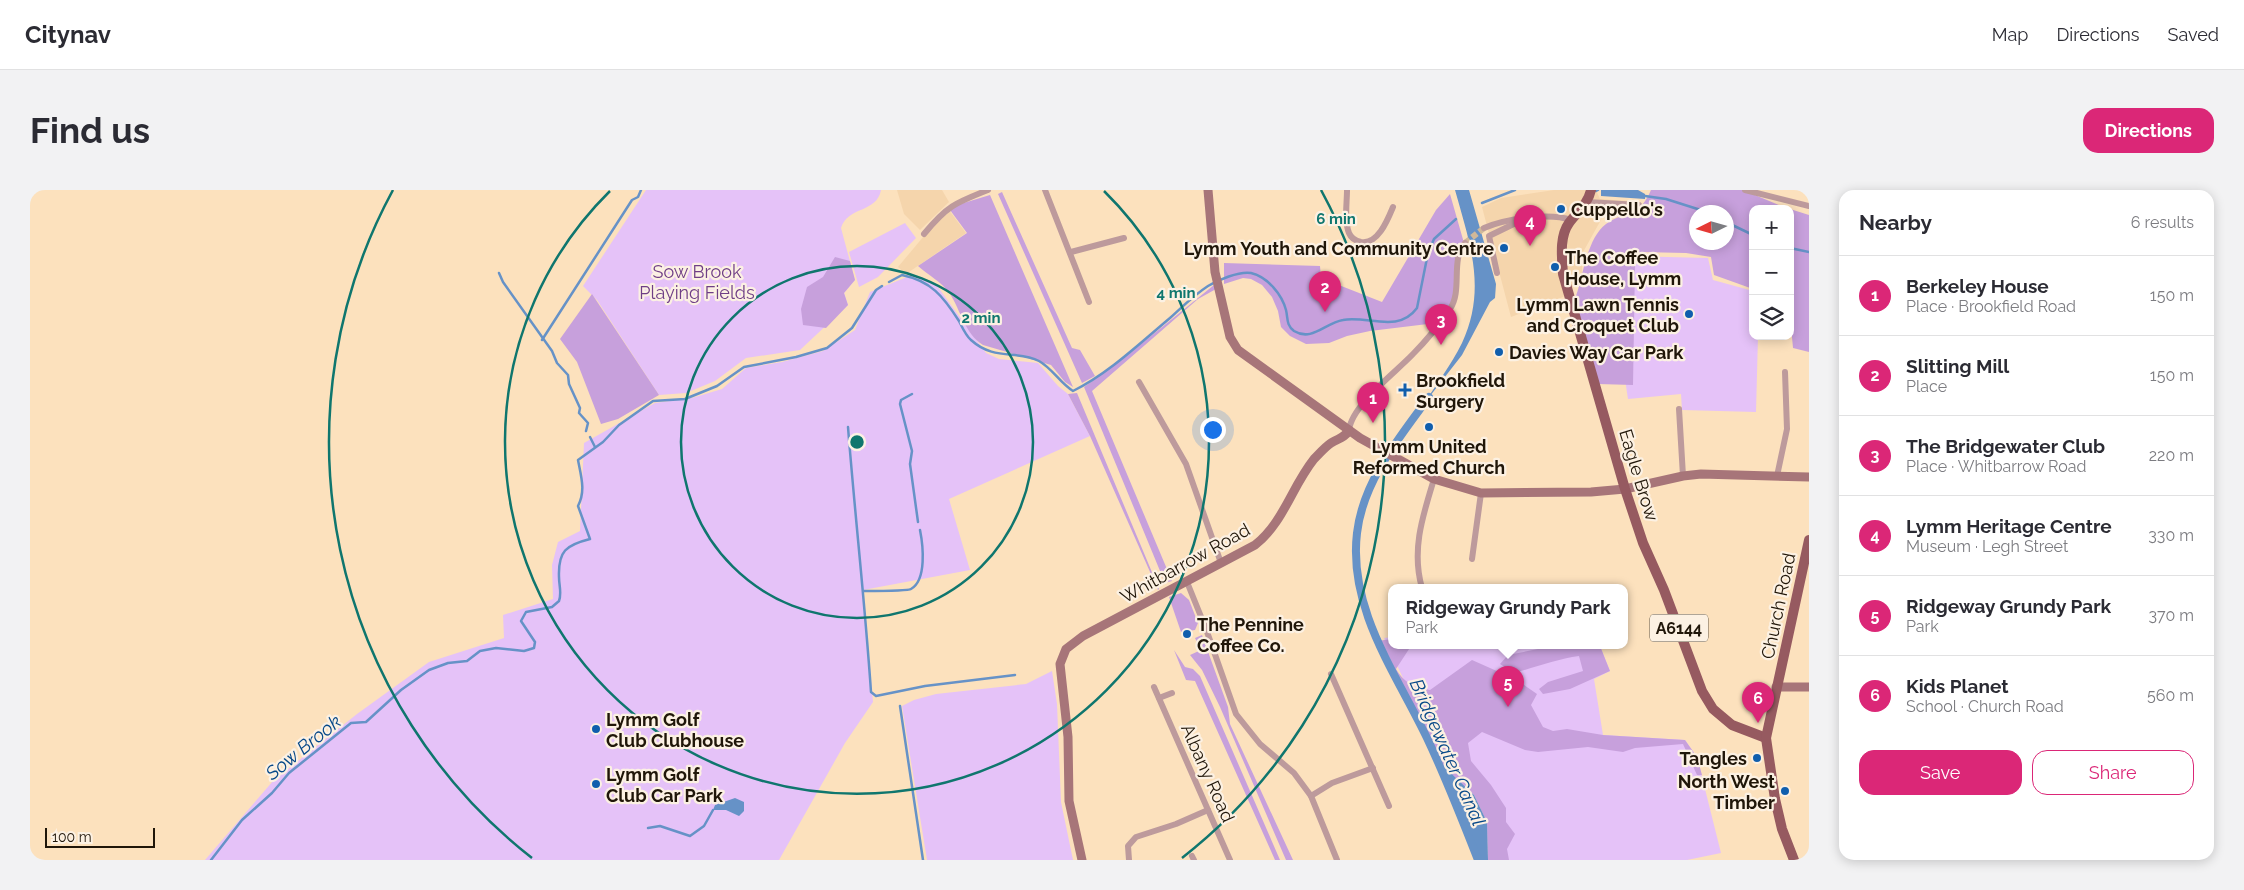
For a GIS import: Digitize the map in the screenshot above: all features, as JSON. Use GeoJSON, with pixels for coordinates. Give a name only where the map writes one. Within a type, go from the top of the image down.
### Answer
{"type":"FeatureCollection","features":[{"type":"Feature","properties":{"kind":"main road","name":"Eagle Brow"},"geometry":{"type":"LineString","coordinates":[[1589,196],[1565,230],[1563,266],[1566,290],[1586,350],[1625,489],[1643,543],[1664,590],[1702,690],[1713,709],[1732,726],[1766,738]]}},
{"type":"Feature","properties":{"kind":"main road","name":"Church Road"},"geometry":{"type":"LineString","coordinates":[[1794,860],[1782,829],[1774,799],[1766,738],[1809,540]]}},
{"type":"Feature","properties":{"kind":"street"},"geometry":{"type":"LineString","coordinates":[[924,234],[940,213],[953,204],[988,190]]}},
{"type":"Feature","properties":{"kind":"street"},"geometry":{"type":"LineString","coordinates":[[1045,190],[1071,252],[1089,302]]}},
{"type":"Feature","properties":{"kind":"street"},"geometry":{"type":"LineString","coordinates":[[1208,190],[1218,282],[1230,337],[1238,350],[1349,430],[1396,459],[1434,479],[1481,493],[1591,492],[1625,489],[1683,476],[1722,474],[1809,477]]}},
{"type":"Feature","properties":{"kind":"street"},"geometry":{"type":"LineString","coordinates":[[1347,190],[1348,227],[1350,236],[1356,240],[1366,242],[1373,240],[1387,220],[1393,207]]}},
{"type":"Feature","properties":{"kind":"street"},"geometry":{"type":"LineString","coordinates":[[1745,190],[1809,206]]}},
{"type":"Feature","properties":{"kind":"street"},"geometry":{"type":"LineString","coordinates":[[1589,196],[1639,205]]}},
{"type":"Feature","properties":{"kind":"street"},"geometry":{"type":"LineString","coordinates":[[1484,228],[1501,222],[1523,219],[1548,217],[1571,220]]}},
{"type":"Feature","properties":{"kind":"street"},"geometry":{"type":"LineString","coordinates":[[1497,272],[1489,236],[1514,226],[1523,219]]}},
{"type":"Feature","properties":{"kind":"street"},"geometry":{"type":"LineString","coordinates":[[1071,252],[1124,238]]}},
{"type":"Feature","properties":{"kind":"street","name":"Whitbarrow Road"},"geometry":{"type":"LineString","coordinates":[[1082,860],[1069,801],[1068,738],[1060,668],[1062,655],[1071,644],[1083,636],[1255,545],[1274,528],[1301,477],[1316,458],[1332,442],[1342,438],[1349,430],[1350,424],[1359,408],[1415,353],[1454,303],[1458,286],[1460,252],[1465,244]]}},
{"type":"Feature","properties":{"kind":"street"},"geometry":{"type":"LineString","coordinates":[[1777,476],[1788,429],[1785,372]]}},
{"type":"Feature","properties":{"kind":"street"},"geometry":{"type":"LineString","coordinates":[[1139,382],[1186,464],[1221,563]]}},
{"type":"Feature","properties":{"kind":"street"},"geometry":{"type":"LineString","coordinates":[[1680,409],[1683,476]]}},
{"type":"Feature","properties":{"kind":"street"},"geometry":{"type":"LineString","coordinates":[[1421,584],[1418,571],[1418,540],[1434,479]]}},
{"type":"Feature","properties":{"kind":"street"},"geometry":{"type":"LineString","coordinates":[[1472,559],[1481,493]]}},
{"type":"Feature","properties":{"kind":"street"},"geometry":{"type":"LineString","coordinates":[[1187,582],[1236,714],[1260,744],[1294,773],[1311,796],[1337,860]]}},
{"type":"Feature","properties":{"kind":"street"},"geometry":{"type":"LineString","coordinates":[[1331,674],[1389,806]]}},
{"type":"Feature","properties":{"kind":"street","name":"Albany Road"},"geometry":{"type":"LineString","coordinates":[[1154,687],[1230,860]]}},
{"type":"Feature","properties":{"kind":"street"},"geometry":{"type":"LineString","coordinates":[[1776,687],[1809,687]]}},
{"type":"Feature","properties":{"kind":"street"},"geometry":{"type":"LineString","coordinates":[[1159,698],[1172,692]]}},
{"type":"Feature","properties":{"kind":"street"},"geometry":{"type":"LineString","coordinates":[[1311,796],[1332,784],[1373,768]]}},
{"type":"Feature","properties":{"kind":"street"},"geometry":{"type":"LineString","coordinates":[[1129,860],[1128,846],[1136,837],[1176,824],[1208,810]]}},
{"type":"Feature","properties":{"kind":"shaded area"},"geometry":{"type":"Polygon","coordinates":[[[897,190],[942,190],[949,202],[920,230],[904,214],[897,190]]]}},
{"type":"Feature","properties":{"kind":"shaded area"},"geometry":{"type":"Polygon","coordinates":[[[1554,190],[1596,190],[1600,199],[1627,201],[1627,219],[1602,218],[1582,254],[1582,278],[1563,297],[1511,317],[1482,207],[1501,198],[1554,190]]]}},
{"type":"Feature","properties":{"kind":"shaded area"},"geometry":{"type":"Polygon","coordinates":[[[1651,190],[1743,190],[1779,205],[1749,205],[1749,288],[1714,275],[1711,257],[1686,253],[1640,252],[1635,265],[1633,385],[1598,384],[1574,302],[1589,249],[1599,231],[1606,224],[1631,213],[1641,206],[1651,190]]]}},
{"type":"Feature","properties":{"kind":"shaded area"},"geometry":{"type":"Polygon","coordinates":[[[1002,192],[1072,348],[1080,350],[1095,376],[1082,383],[998,194],[1002,192]]]}},
{"type":"Feature","properties":{"kind":"shaded area"},"geometry":{"type":"Polygon","coordinates":[[[1450,194],[1464,243],[1461,246],[1457,286],[1448,310],[1436,323],[1370,331],[1347,336],[1329,343],[1306,344],[1290,336],[1281,327],[1278,311],[1272,297],[1262,285],[1251,279],[1243,278],[1224,284],[1224,263],[1320,266],[1321,278],[1382,302],[1436,210],[1450,194]]]}},
{"type":"Feature","properties":{"kind":"shaded area"},"geometry":{"type":"Polygon","coordinates":[[[990,195],[1073,387],[1065,382],[1051,365],[983,345],[968,329],[946,289],[918,266],[967,233],[950,210],[957,205],[990,195]]]}},
{"type":"Feature","properties":{"kind":"shaded area"},"geometry":{"type":"Polygon","coordinates":[[[949,210],[966,233],[906,274],[898,267],[939,218],[949,210]]]}},
{"type":"Feature","properties":{"kind":"shaded area"},"geometry":{"type":"Polygon","coordinates":[[[1794,210],[1809,215],[1809,352],[1793,348],[1794,210]]]}},
{"type":"Feature","properties":{"kind":"shaded area"},"geometry":{"type":"Polygon","coordinates":[[[835,257],[850,261],[855,280],[844,293],[848,305],[826,328],[803,325],[801,309],[807,287],[823,277],[835,257]]]}},
{"type":"Feature","properties":{"kind":"shaded area"},"geometry":{"type":"Polygon","coordinates":[[[1214,285],[1216,289],[1198,299],[1092,391],[1172,581],[1165,583],[1084,387],[1125,357],[1214,285]]]}},
{"type":"Feature","properties":{"kind":"shaded area"},"geometry":{"type":"Polygon","coordinates":[[[592,294],[659,395],[618,419],[601,424],[577,362],[560,339],[592,294]]]}},
{"type":"Feature","properties":{"kind":"shaded area"},"geometry":{"type":"Polygon","coordinates":[[[1077,393],[1158,590],[1090,436],[1068,394],[1077,393]]]}},
{"type":"Feature","properties":{"kind":"shaded area"},"geometry":{"type":"Polygon","coordinates":[[[1181,593],[1189,600],[1198,623],[1195,630],[1181,632],[1169,597],[1181,593]]]}},
{"type":"Feature","properties":{"kind":"shaded area"},"geometry":{"type":"Polygon","coordinates":[[[1202,635],[1228,707],[1230,724],[1293,860],[1286,860],[1220,707],[1202,670],[1190,655],[1201,650],[1195,638],[1202,635]]]}},
{"type":"Feature","properties":{"kind":"shaded area"},"geometry":{"type":"Polygon","coordinates":[[[1388,640],[1388,649],[1409,649],[1396,669],[1402,678],[1414,686],[1430,690],[1472,660],[1517,680],[1537,694],[1531,705],[1543,727],[1553,731],[1567,729],[1603,735],[1685,740],[1697,757],[1702,775],[1697,775],[1683,744],[1635,748],[1623,752],[1588,747],[1538,752],[1525,750],[1482,732],[1468,743],[1471,761],[1491,785],[1506,808],[1506,822],[1515,834],[1507,849],[1509,860],[1488,860],[1487,822],[1474,795],[1435,758],[1377,641],[1388,640]]]}},
{"type":"Feature","properties":{"kind":"shaded area"},"geometry":{"type":"Polygon","coordinates":[[[1538,649],[1601,649],[1610,671],[1570,689],[1543,694],[1539,689],[1548,682],[1583,671],[1579,656],[1514,673],[1500,664],[1508,655],[1538,649]]]}},
{"type":"Feature","properties":{"kind":"shaded area"},"geometry":{"type":"Polygon","coordinates":[[[1174,650],[1185,667],[1193,669],[1200,676],[1280,860],[1275,860],[1195,681],[1186,680],[1174,650]]]}},
{"type":"Feature","properties":{"kind":"green space","name":"Sow Brook Playing Fields"},"geometry":{"type":"Polygon","coordinates":[[[646,190],[881,190],[874,203],[850,216],[841,228],[855,280],[844,293],[848,305],[800,350],[746,358],[715,381],[686,393],[659,395],[597,300],[583,286],[646,190]]]}},
{"type":"Feature","properties":{"kind":"green space"},"geometry":{"type":"Polygon","coordinates":[[[905,223],[916,238],[878,277],[859,287],[849,252],[905,223]]]}},
{"type":"Feature","properties":{"kind":"green space","name":"Lymm Lawn Tennis and Croquet Club"},"geometry":{"type":"Polygon","coordinates":[[[1626,256],[1708,258],[1713,280],[1749,290],[1749,340],[1758,340],[1756,412],[1682,410],[1681,394],[1628,399],[1626,386],[1626,256]]]}},
{"type":"Feature","properties":{"kind":"green space"},"geometry":{"type":"Polygon","coordinates":[[[912,275],[935,283],[986,353],[999,359],[1038,363],[1058,386],[1068,394],[1090,436],[949,499],[970,570],[863,590],[873,702],[845,743],[779,860],[205,860],[273,781],[357,714],[429,662],[504,638],[503,615],[553,599],[552,565],[558,542],[580,531],[584,443],[655,403],[692,398],[722,389],[746,368],[782,362],[823,351],[855,330],[870,292],[912,275]]]}},
{"type":"Feature","properties":{"kind":"green space"},"geometry":{"type":"Polygon","coordinates":[[[1384,638],[1388,638],[1388,646],[1384,638]]]}},
{"type":"Feature","properties":{"kind":"green space"},"geometry":{"type":"Polygon","coordinates":[[[1389,649],[1601,649],[1610,671],[1594,679],[1603,735],[1685,740],[1697,757],[1721,853],[1687,860],[1488,860],[1487,822],[1474,795],[1447,771],[1389,649]]]}},
{"type":"Feature","properties":{"kind":"green space"},"geometry":{"type":"Polygon","coordinates":[[[1052,671],[1057,704],[1061,802],[1073,860],[927,860],[902,706],[914,700],[936,694],[1026,684],[1052,671]]]}},
{"type":"Feature","properties":{"kind":"water"},"geometry":{"type":"Polygon","coordinates":[[[1455,190],[1469,190],[1496,284],[1495,298],[1490,302],[1462,355],[1423,405],[1462,343],[1474,304],[1474,266],[1455,190]]]}},
{"type":"Feature","properties":{"kind":"water"},"geometry":{"type":"Polygon","coordinates":[[[1601,190],[1638,190],[1645,194],[1645,199],[1601,196],[1601,190]]]}},
{"type":"Feature","properties":{"kind":"water"},"geometry":{"type":"Polygon","coordinates":[[[1435,758],[1474,795],[1487,822],[1488,860],[1478,860],[1435,758]]]}},
{"type":"Feature","properties":{"kind":"water"},"geometry":{"type":"Polygon","coordinates":[[[735,798],[744,802],[744,811],[739,816],[726,810],[713,810],[715,805],[735,798]]]}},
{"type":"Feature","properties":{"kind":"waterway"},"geometry":{"type":"LineString","coordinates":[[542,340],[632,200],[638,197],[641,190]]}},
{"type":"Feature","properties":{"kind":"waterway"},"geometry":{"type":"LineString","coordinates":[[1482,203],[1515,190]]}},
{"type":"Feature","properties":{"kind":"waterway"},"geometry":{"type":"LineString","coordinates":[[1645,196],[1666,199],[1689,206]]}},
{"type":"Feature","properties":{"kind":"waterway"},"geometry":{"type":"LineString","coordinates":[[889,282],[902,275],[921,281],[942,297],[969,338],[980,346],[988,351],[1022,356],[1039,361],[1073,391],[1099,376],[1123,358],[1193,297],[1212,284],[1241,273],[1257,275],[1273,287],[1284,304],[1290,326],[1294,331],[1301,334],[1313,333],[1343,320],[1382,322],[1401,320],[1409,316],[1417,308],[1428,253],[1434,239],[1456,219]]}},
{"type":"Feature","properties":{"kind":"waterway"},"geometry":{"type":"LineString","coordinates":[[1734,226],[1749,233]]}},
{"type":"Feature","properties":{"kind":"waterway"},"geometry":{"type":"LineString","coordinates":[[1794,249],[1809,252]]}},
{"type":"Feature","properties":{"kind":"waterway"},"geometry":{"type":"LineString","coordinates":[[499,273],[503,282],[552,351],[557,363],[568,375],[569,384],[580,408],[579,413],[588,423],[586,431]]}},
{"type":"Feature","properties":{"kind":"waterway","name":"Sow Brook"},"geometry":{"type":"LineString","coordinates":[[211,860],[242,820],[272,793],[289,773],[351,723],[366,722],[401,690],[429,670],[448,663],[467,661],[480,651],[496,648],[524,651],[534,648],[535,642],[521,621],[526,612],[552,607],[559,601],[559,568],[562,555],[569,547],[590,539],[578,506],[582,495],[578,460],[603,442],[619,425],[653,401],[685,399],[717,386],[744,367],[796,357],[827,348],[852,328],[876,290],[882,286]]}},
{"type":"Feature","properties":{"kind":"waterway"},"geometry":{"type":"LineString","coordinates":[[912,394],[901,400],[900,404],[912,451],[910,464],[918,522]]}},
{"type":"Feature","properties":{"kind":"waterway","name":"Bridgewater Canal"},"geometry":{"type":"LineString","coordinates":[[1429,397],[1395,444],[1375,478],[1361,514],[1357,533],[1356,561],[1360,588],[1377,640],[1434,753],[1478,860]]}},
{"type":"Feature","properties":{"kind":"waterway"},"geometry":{"type":"LineString","coordinates":[[848,427],[871,692],[876,696],[925,686],[1015,675]]}},
{"type":"Feature","properties":{"kind":"waterway"},"geometry":{"type":"LineString","coordinates":[[590,437],[595,447]]}},
{"type":"Feature","properties":{"kind":"waterway"},"geometry":{"type":"LineString","coordinates":[[864,591],[908,590],[916,584],[920,578],[923,562],[920,530]]}},
{"type":"Feature","properties":{"kind":"waterway"},"geometry":{"type":"LineString","coordinates":[[900,706],[923,860]]}},
{"type":"Feature","properties":{"kind":"waterway"},"geometry":{"type":"LineString","coordinates":[[648,828],[660,826],[690,836],[704,826],[713,810]]}},
{"type":"Feature","properties":{"kind":"tunnel"},"geometry":{"type":"LineString","coordinates":[[1465,243],[1484,228]]}},
{"type":"Feature","properties":{"kind":"place","name":"Cuppello's"},"geometry":{"type":"Point","coordinates":[1561,209]}},
{"type":"Feature","properties":{"kind":"place","name":"Lymm Heritage Centre"},"geometry":{"type":"Point","coordinates":[1530,246]}},
{"type":"Feature","properties":{"kind":"place","name":"Lymm Youth and Community Centre"},"geometry":{"type":"Point","coordinates":[1504,248]}},
{"type":"Feature","properties":{"kind":"place","name":"The Coffee House, Lymm"},"geometry":{"type":"Point","coordinates":[1555,267]}},
{"type":"Feature","properties":{"kind":"place","name":"Slitting Mill"},"geometry":{"type":"Point","coordinates":[1325,312]}},
{"type":"Feature","properties":{"kind":"place","name":"Lymm Lawn Tennis and Croquet Club"},"geometry":{"type":"Point","coordinates":[1689,314]}},
{"type":"Feature","properties":{"kind":"place","name":"The Bridgewater Club"},"geometry":{"type":"Point","coordinates":[1441,345]}},
{"type":"Feature","properties":{"kind":"place","name":"Davies Way Car Park"},"geometry":{"type":"Point","coordinates":[1499,352]}},
{"type":"Feature","properties":{"kind":"place","name":"Brookfield Surgery"},"geometry":{"type":"Point","coordinates":[1405,390]}},
{"type":"Feature","properties":{"kind":"place","name":"Berkeley House"},"geometry":{"type":"Point","coordinates":[1373,423]}},
{"type":"Feature","properties":{"kind":"place","name":"Lymm United Reformed Church"},"geometry":{"type":"Point","coordinates":[1429,427]}},
{"type":"Feature","properties":{"kind":"place","name":"The Pennine Coffee Co."},"geometry":{"type":"Point","coordinates":[1187,634]}},
{"type":"Feature","properties":{"kind":"place","name":"Ridgeway Grundy Park"},"geometry":{"type":"Point","coordinates":[1508,707]}},
{"type":"Feature","properties":{"kind":"place","name":"Kids Planet"},"geometry":{"type":"Point","coordinates":[1758,723]}},
{"type":"Feature","properties":{"kind":"place","name":"Lymm Golf Club Clubhouse"},"geometry":{"type":"Point","coordinates":[596,729]}},
{"type":"Feature","properties":{"kind":"place","name":"Tangles"},"geometry":{"type":"Point","coordinates":[1757,758]}},
{"type":"Feature","properties":{"kind":"place","name":"Lymm Golf Club Car Park"},"geometry":{"type":"Point","coordinates":[596,784]}},
{"type":"Feature","properties":{"kind":"place","name":"North West Timber"},"geometry":{"type":"Point","coordinates":[1785,791]}}]}
